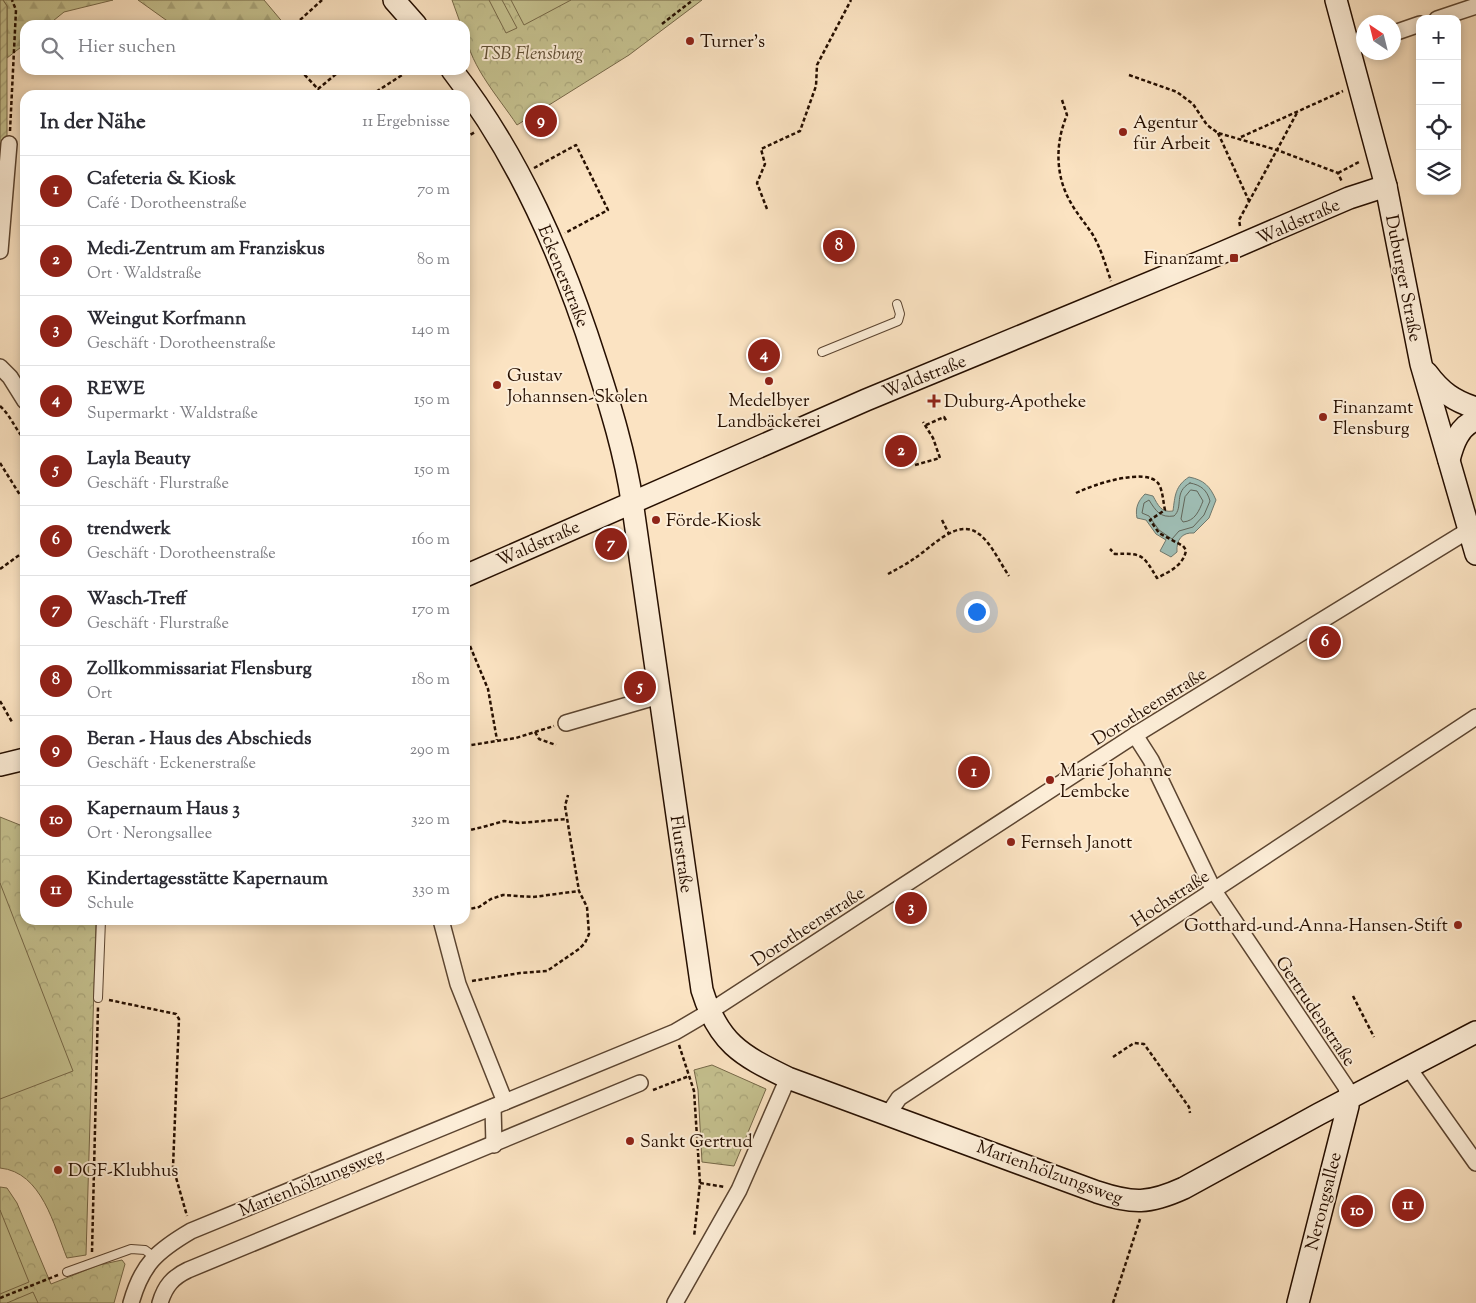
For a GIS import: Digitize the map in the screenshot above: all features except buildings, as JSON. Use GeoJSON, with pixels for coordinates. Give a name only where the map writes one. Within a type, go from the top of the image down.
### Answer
{"type":"FeatureCollection","features":[{"type":"Feature","properties":{"kind":"street"},"geometry":{"type":"LineString","coordinates":[[394,0],[412,20]]}},
{"type":"Feature","properties":{"kind":"street","name":"Duburger Straße"},"geometry":{"type":"LineString","coordinates":[[1336,0],[1356,45]]}},
{"type":"Feature","properties":{"kind":"street"},"geometry":{"type":"LineString","coordinates":[[1449,15],[1476,6]]}},
{"type":"Feature","properties":{"kind":"street"},"geometry":{"type":"LineString","coordinates":[[1401,31],[1416,25]]}},
{"type":"Feature","properties":{"kind":"street","name":"Duburger Straße"},"geometry":{"type":"LineString","coordinates":[[1359,60],[1421,364],[1448,460],[1472,528],[1476,554]]}},
{"type":"Feature","properties":{"kind":"street","name":"Eckenerstraße"},"geometry":{"type":"LineString","coordinates":[[456,75],[466,90]]}},
{"type":"Feature","properties":{"kind":"street","name":"Eckenerstraße"},"geometry":{"type":"LineString","coordinates":[[470,95],[493,128],[520,176],[552,240],[575,295],[626,462],[632,501]]}},
{"type":"Feature","properties":{"kind":"street"},"geometry":{"type":"LineString","coordinates":[[0,251],[9,144]]}},
{"type":"Feature","properties":{"kind":"street","name":"Waldstraße"},"geometry":{"type":"LineString","coordinates":[[470,574],[632,501],[866,400],[1242,245],[1349,198],[1386,186]]}},
{"type":"Feature","properties":{"kind":"street"},"geometry":{"type":"LineString","coordinates":[[1421,364],[1438,388],[1454,401],[1476,408]]}},
{"type":"Feature","properties":{"kind":"street"},"geometry":{"type":"LineString","coordinates":[[0,367],[10,377],[20,393]]}},
{"type":"Feature","properties":{"kind":"street"},"geometry":{"type":"LineString","coordinates":[[1448,460],[1453,444],[1460,432],[1476,420]]}},
{"type":"Feature","properties":{"kind":"street","name":"Flurstraße"},"geometry":{"type":"LineString","coordinates":[[632,501],[702,990],[709,1012]]}},
{"type":"Feature","properties":{"kind":"street","name":"Dorotheenstraße"},"geometry":{"type":"LineString","coordinates":[[675,1032],[709,1012],[1135,735],[1472,528]]}},
{"type":"Feature","properties":{"kind":"street"},"geometry":{"type":"LineString","coordinates":[[566,723],[659,696]]}},
{"type":"Feature","properties":{"kind":"street","name":"Hochstraße"},"geometry":{"type":"LineString","coordinates":[[888,1113],[899,1098],[1476,717]]}},
{"type":"Feature","properties":{"kind":"street","name":"Gertrudenstraße"},"geometry":{"type":"LineString","coordinates":[[1135,735],[1151,760],[1214,891],[1346,1087],[1348,1099]]}},
{"type":"Feature","properties":{"kind":"street"},"geometry":{"type":"LineString","coordinates":[[0,765],[20,760]]}},
{"type":"Feature","properties":{"kind":"street"},"geometry":{"type":"LineString","coordinates":[[442,925],[458,984],[499,1104],[494,1145]]}},
{"type":"Feature","properties":{"kind":"street","name":"Marienhölzungsweg"},"geometry":{"type":"LineString","coordinates":[[709,1012],[721,1033],[737,1049],[756,1062],[788,1078],[888,1113],[1097,1192],[1122,1200],[1141,1202],[1161,1198],[1184,1188],[1476,1032]]}},
{"type":"Feature","properties":{"kind":"street","name":"Marienhölzungsweg"},"geometry":{"type":"LineString","coordinates":[[131,1303],[142,1274],[153,1256],[166,1245],[191,1231],[675,1032]]}},
{"type":"Feature","properties":{"kind":"street"},"geometry":{"type":"LineString","coordinates":[[1408,1067],[1476,1163]]}},
{"type":"Feature","properties":{"kind":"street"},"geometry":{"type":"LineString","coordinates":[[675,1303],[739,1190],[788,1078]]}},
{"type":"Feature","properties":{"kind":"street","name":"Marienhölzungsweg"},"geometry":{"type":"LineString","coordinates":[[160,1303],[167,1286],[175,1276],[188,1270],[640,1083]]}},
{"type":"Feature","properties":{"kind":"street","name":"Nerongsallee"},"geometry":{"type":"LineString","coordinates":[[1298,1303],[1348,1106],[1348,1099]]}},
{"type":"Feature","properties":{"kind":"street"},"geometry":{"type":"LineString","coordinates":[[142,1274],[167,1286]]}},
{"type":"Feature","properties":{"kind":"lane"},"geometry":{"type":"LineString","coordinates":[[822,352],[898,321],[900,314],[896,304]]}},
{"type":"Feature","properties":{"kind":"lane"},"geometry":{"type":"LineString","coordinates":[[98,998],[100,925]]}},
{"type":"Feature","properties":{"kind":"lane"},"geometry":{"type":"LineString","coordinates":[[66,1272],[131,1249],[145,1250],[153,1256]]}},
{"type":"Feature","properties":{"kind":"path"},"geometry":{"type":"LineString","coordinates":[[9,144],[16,10],[12,0]]}},
{"type":"Feature","properties":{"kind":"path"},"geometry":{"type":"LineString","coordinates":[[300,20],[322,0]]}},
{"type":"Feature","properties":{"kind":"path"},"geometry":{"type":"LineString","coordinates":[[662,24],[693,0]]}},
{"type":"Feature","properties":{"kind":"path"},"geometry":{"type":"LineString","coordinates":[[767,209],[757,183],[765,164],[761,149],[800,130],[816,86],[817,65],[851,0]]}},
{"type":"Feature","properties":{"kind":"path"},"geometry":{"type":"LineString","coordinates":[[305,75],[318,89],[335,75]]}},
{"type":"Feature","properties":{"kind":"path"},"geometry":{"type":"LineString","coordinates":[[379,90],[402,75]]}},
{"type":"Feature","properties":{"kind":"path"},"geometry":{"type":"LineString","coordinates":[[1129,75],[1177,92],[1193,104],[1207,125],[1218,133],[1277,150],[1338,173],[1349,198]]}},
{"type":"Feature","properties":{"kind":"path"},"geometry":{"type":"LineString","coordinates":[[1240,138],[1332,96]]}},
{"type":"Feature","properties":{"kind":"path"},"geometry":{"type":"LineString","coordinates":[[1062,100],[1067,115],[1061,129],[1058,169],[1063,187],[1093,235],[1117,296]]}},
{"type":"Feature","properties":{"kind":"path"},"geometry":{"type":"LineString","coordinates":[[1242,245],[1239,220],[1298,111]]}},
{"type":"Feature","properties":{"kind":"path"},"geometry":{"type":"LineString","coordinates":[[1218,133],[1249,201]]}},
{"type":"Feature","properties":{"kind":"path"},"geometry":{"type":"LineString","coordinates":[[520,176],[576,145],[590,170],[608,210],[552,240]]}},
{"type":"Feature","properties":{"kind":"path"},"geometry":{"type":"LineString","coordinates":[[1338,173],[1377,154]]}},
{"type":"Feature","properties":{"kind":"path"},"geometry":{"type":"LineString","coordinates":[[0,406],[6,412],[20,435]]}},
{"type":"Feature","properties":{"kind":"path"},"geometry":{"type":"LineString","coordinates":[[926,425],[944,417],[948,422]]}},
{"type":"Feature","properties":{"kind":"path"},"geometry":{"type":"LineString","coordinates":[[915,465],[940,458],[923,422]]}},
{"type":"Feature","properties":{"kind":"path"},"geometry":{"type":"LineString","coordinates":[[0,462],[20,495]]}},
{"type":"Feature","properties":{"kind":"path"},"geometry":{"type":"LineString","coordinates":[[1076,493],[1091,486],[1130,477],[1152,479],[1160,486],[1165,510],[1150,520],[1159,533],[1183,546],[1186,550],[1185,558],[1174,569],[1157,578],[1145,560],[1136,553],[1115,554],[1110,549]]}},
{"type":"Feature","properties":{"kind":"path"},"geometry":{"type":"LineString","coordinates":[[942,520],[949,534]]}},
{"type":"Feature","properties":{"kind":"path"},"geometry":{"type":"LineString","coordinates":[[888,574],[914,559],[949,534],[960,530],[970,530],[979,534],[1009,576]]}},
{"type":"Feature","properties":{"kind":"path"},"geometry":{"type":"LineString","coordinates":[[0,569],[20,555]]}},
{"type":"Feature","properties":{"kind":"path"},"geometry":{"type":"LineString","coordinates":[[470,646],[488,688],[497,740]]}},
{"type":"Feature","properties":{"kind":"path"},"geometry":{"type":"LineString","coordinates":[[0,701],[12,722]]}},
{"type":"Feature","properties":{"kind":"path"},"geometry":{"type":"LineString","coordinates":[[470,745],[544,729]]}},
{"type":"Feature","properties":{"kind":"path"},"geometry":{"type":"LineString","coordinates":[[535,732],[540,739],[556,745]]}},
{"type":"Feature","properties":{"kind":"path"},"geometry":{"type":"LineString","coordinates":[[458,984],[520,973],[547,972],[579,949],[589,934],[587,907],[578,891],[565,806],[568,795]]}},
{"type":"Feature","properties":{"kind":"path"},"geometry":{"type":"LineString","coordinates":[[470,830],[504,821],[518,823],[567,819]]}},
{"type":"Feature","properties":{"kind":"path"},"geometry":{"type":"LineString","coordinates":[[470,909],[479,907],[491,899],[503,895],[533,897],[578,891]]}},
{"type":"Feature","properties":{"kind":"path"},"geometry":{"type":"LineString","coordinates":[[1353,996],[1374,1037]]}},
{"type":"Feature","properties":{"kind":"path"},"geometry":{"type":"LineString","coordinates":[[92,1263],[98,998],[176,1014],[180,1019],[173,1168],[191,1231]]}},
{"type":"Feature","properties":{"kind":"path"},"geometry":{"type":"LineString","coordinates":[[675,1032],[694,1091],[700,1184],[694,1242],[703,1256]]}},
{"type":"Feature","properties":{"kind":"path"},"geometry":{"type":"LineString","coordinates":[[1113,1057],[1134,1043],[1144,1044],[1189,1107],[1190,1113]]}},
{"type":"Feature","properties":{"kind":"path"},"geometry":{"type":"LineString","coordinates":[[640,1083],[653,1090],[689,1076]]}},
{"type":"Feature","properties":{"kind":"path"},"geometry":{"type":"LineString","coordinates":[[700,1184],[739,1190]]}},
{"type":"Feature","properties":{"kind":"path"},"geometry":{"type":"LineString","coordinates":[[1113,1303],[1139,1221],[1141,1202]]}},
{"type":"Feature","properties":{"kind":"path"},"geometry":{"type":"LineString","coordinates":[[0,1298],[66,1272]]}},
{"type":"Feature","properties":{"kind":"green space"},"geometry":{"type":"Polygon","coordinates":[[[0,0],[3,0],[7,6],[7,137],[0,144],[0,0]]]}},
{"type":"Feature","properties":{"kind":"green space"},"geometry":{"type":"Polygon","coordinates":[[[3,0],[113,0],[64,12],[54,20],[20,20],[20,48],[7,58],[7,6],[3,0]]]}},
{"type":"Feature","properties":{"kind":"green space"},"geometry":{"type":"Polygon","coordinates":[[[138,0],[264,0],[281,20],[166,20],[138,0]]]}},
{"type":"Feature","properties":{"kind":"green space","name":"TSB Flensburg"},"geometry":{"type":"Polygon","coordinates":[[[452,0],[702,0],[629,55],[517,125],[484,78],[470,52],[470,20],[459,20],[452,0]]]}},
{"type":"Feature","properties":{"kind":"green space"},"geometry":{"type":"Polygon","coordinates":[[[489,0],[502,0],[517,28],[506,33],[489,0]]]}},
{"type":"Feature","properties":{"kind":"green space"},"geometry":{"type":"Polygon","coordinates":[[[511,0],[571,0],[524,25],[511,0]]]}},
{"type":"Feature","properties":{"kind":"green space"},"geometry":{"type":"Polygon","coordinates":[[[0,817],[20,825],[20,925],[96,925],[86,1255],[67,1258],[51,1217],[36,1190],[26,1179],[14,1172],[0,1168],[0,817]]]}},
{"type":"Feature","properties":{"kind":"green space"},"geometry":{"type":"Polygon","coordinates":[[[0,883],[73,1071],[0,1099],[0,883]]]}},
{"type":"Feature","properties":{"kind":"green space"},"geometry":{"type":"Polygon","coordinates":[[[712,1065],[766,1089],[734,1166],[702,1162],[698,1090],[694,1070],[712,1065]]]}},
{"type":"Feature","properties":{"kind":"green space"},"geometry":{"type":"Polygon","coordinates":[[[0,1187],[7,1188],[17,1203],[51,1284],[99,1265],[122,1260],[125,1264],[114,1303],[0,1303],[0,1187]]]}},
{"type":"Feature","properties":{"kind":"green space"},"geometry":{"type":"Polygon","coordinates":[[[0,1210],[29,1282],[0,1294],[0,1210]]]}},
{"type":"Feature","properties":{"kind":"green space"},"geometry":{"type":"Polygon","coordinates":[[[33,1292],[38,1303],[7,1303],[33,1292]]]}},
{"type":"Feature","properties":{"kind":"water"},"geometry":{"type":"Polygon","coordinates":[[[1189,477],[1206,484],[1216,500],[1209,518],[1194,533],[1183,535],[1179,540],[1177,552],[1171,557],[1160,551],[1166,540],[1156,534],[1146,520],[1137,518],[1137,508],[1145,494],[1153,496],[1163,510],[1173,511],[1178,488],[1189,477]]]}},
{"type":"Feature","properties":{"kind":"place","name":"Turner's"},"geometry":{"type":"Point","coordinates":[690,41]}},
{"type":"Feature","properties":{"kind":"place","name":"Beran - Haus des Abschieds"},"geometry":{"type":"Point","coordinates":[541,121]}},
{"type":"Feature","properties":{"kind":"place","name":"Agentur für Arbeit"},"geometry":{"type":"Point","coordinates":[1123,132]}},
{"type":"Feature","properties":{"kind":"place","name":"Zollkommissariat Flensburg"},"geometry":{"type":"Point","coordinates":[839,246]}},
{"type":"Feature","properties":{"kind":"place","name":"Finanzamt"},"geometry":{"type":"Point","coordinates":[1234,258]}},
{"type":"Feature","properties":{"kind":"place","name":"REWE"},"geometry":{"type":"Point","coordinates":[764,355]}},
{"type":"Feature","properties":{"kind":"place","name":"Medelbyer Landbäckerei"},"geometry":{"type":"Point","coordinates":[769,381]}},
{"type":"Feature","properties":{"kind":"place","name":"Gustav Johannsen-Skolen"},"geometry":{"type":"Point","coordinates":[497,385]}},
{"type":"Feature","properties":{"kind":"place","name":"Duburg-Apotheke"},"geometry":{"type":"Point","coordinates":[934,401]}},
{"type":"Feature","properties":{"kind":"place","name":"Finanzamt Flensburg"},"geometry":{"type":"Point","coordinates":[1323,417]}},
{"type":"Feature","properties":{"kind":"place","name":"Medi-Zentrum am Franziskus"},"geometry":{"type":"Point","coordinates":[901,451]}},
{"type":"Feature","properties":{"kind":"place","name":"Förde-Kiosk"},"geometry":{"type":"Point","coordinates":[656,520]}},
{"type":"Feature","properties":{"kind":"place","name":"Wasch-Treff"},"geometry":{"type":"Point","coordinates":[611,544]}},
{"type":"Feature","properties":{"kind":"place","name":"trendwerk"},"geometry":{"type":"Point","coordinates":[1325,642]}},
{"type":"Feature","properties":{"kind":"place","name":"Layla Beauty"},"geometry":{"type":"Point","coordinates":[640,687]}},
{"type":"Feature","properties":{"kind":"place","name":"Cafeteria & Kiosk"},"geometry":{"type":"Point","coordinates":[974,772]}},
{"type":"Feature","properties":{"kind":"place","name":"Marie Johanne Lembcke"},"geometry":{"type":"Point","coordinates":[1050,780]}},
{"type":"Feature","properties":{"kind":"place","name":"Fernseh Janott"},"geometry":{"type":"Point","coordinates":[1011,842]}},
{"type":"Feature","properties":{"kind":"place","name":"Weingut Korfmann"},"geometry":{"type":"Point","coordinates":[911,908]}},
{"type":"Feature","properties":{"kind":"place","name":"Gotthard-und-Anna-Hansen-Stift"},"geometry":{"type":"Point","coordinates":[1458,925]}},
{"type":"Feature","properties":{"kind":"place","name":"Sankt Gertrud"},"geometry":{"type":"Point","coordinates":[630,1141]}},
{"type":"Feature","properties":{"kind":"place","name":"DGF-Klubhus"},"geometry":{"type":"Point","coordinates":[58,1170]}},
{"type":"Feature","properties":{"kind":"place","name":"Kindertagesstätte Kapernaum"},"geometry":{"type":"Point","coordinates":[1408,1205]}},
{"type":"Feature","properties":{"kind":"place","name":"Kapernaum Haus 3"},"geometry":{"type":"Point","coordinates":[1357,1211]}}]}
